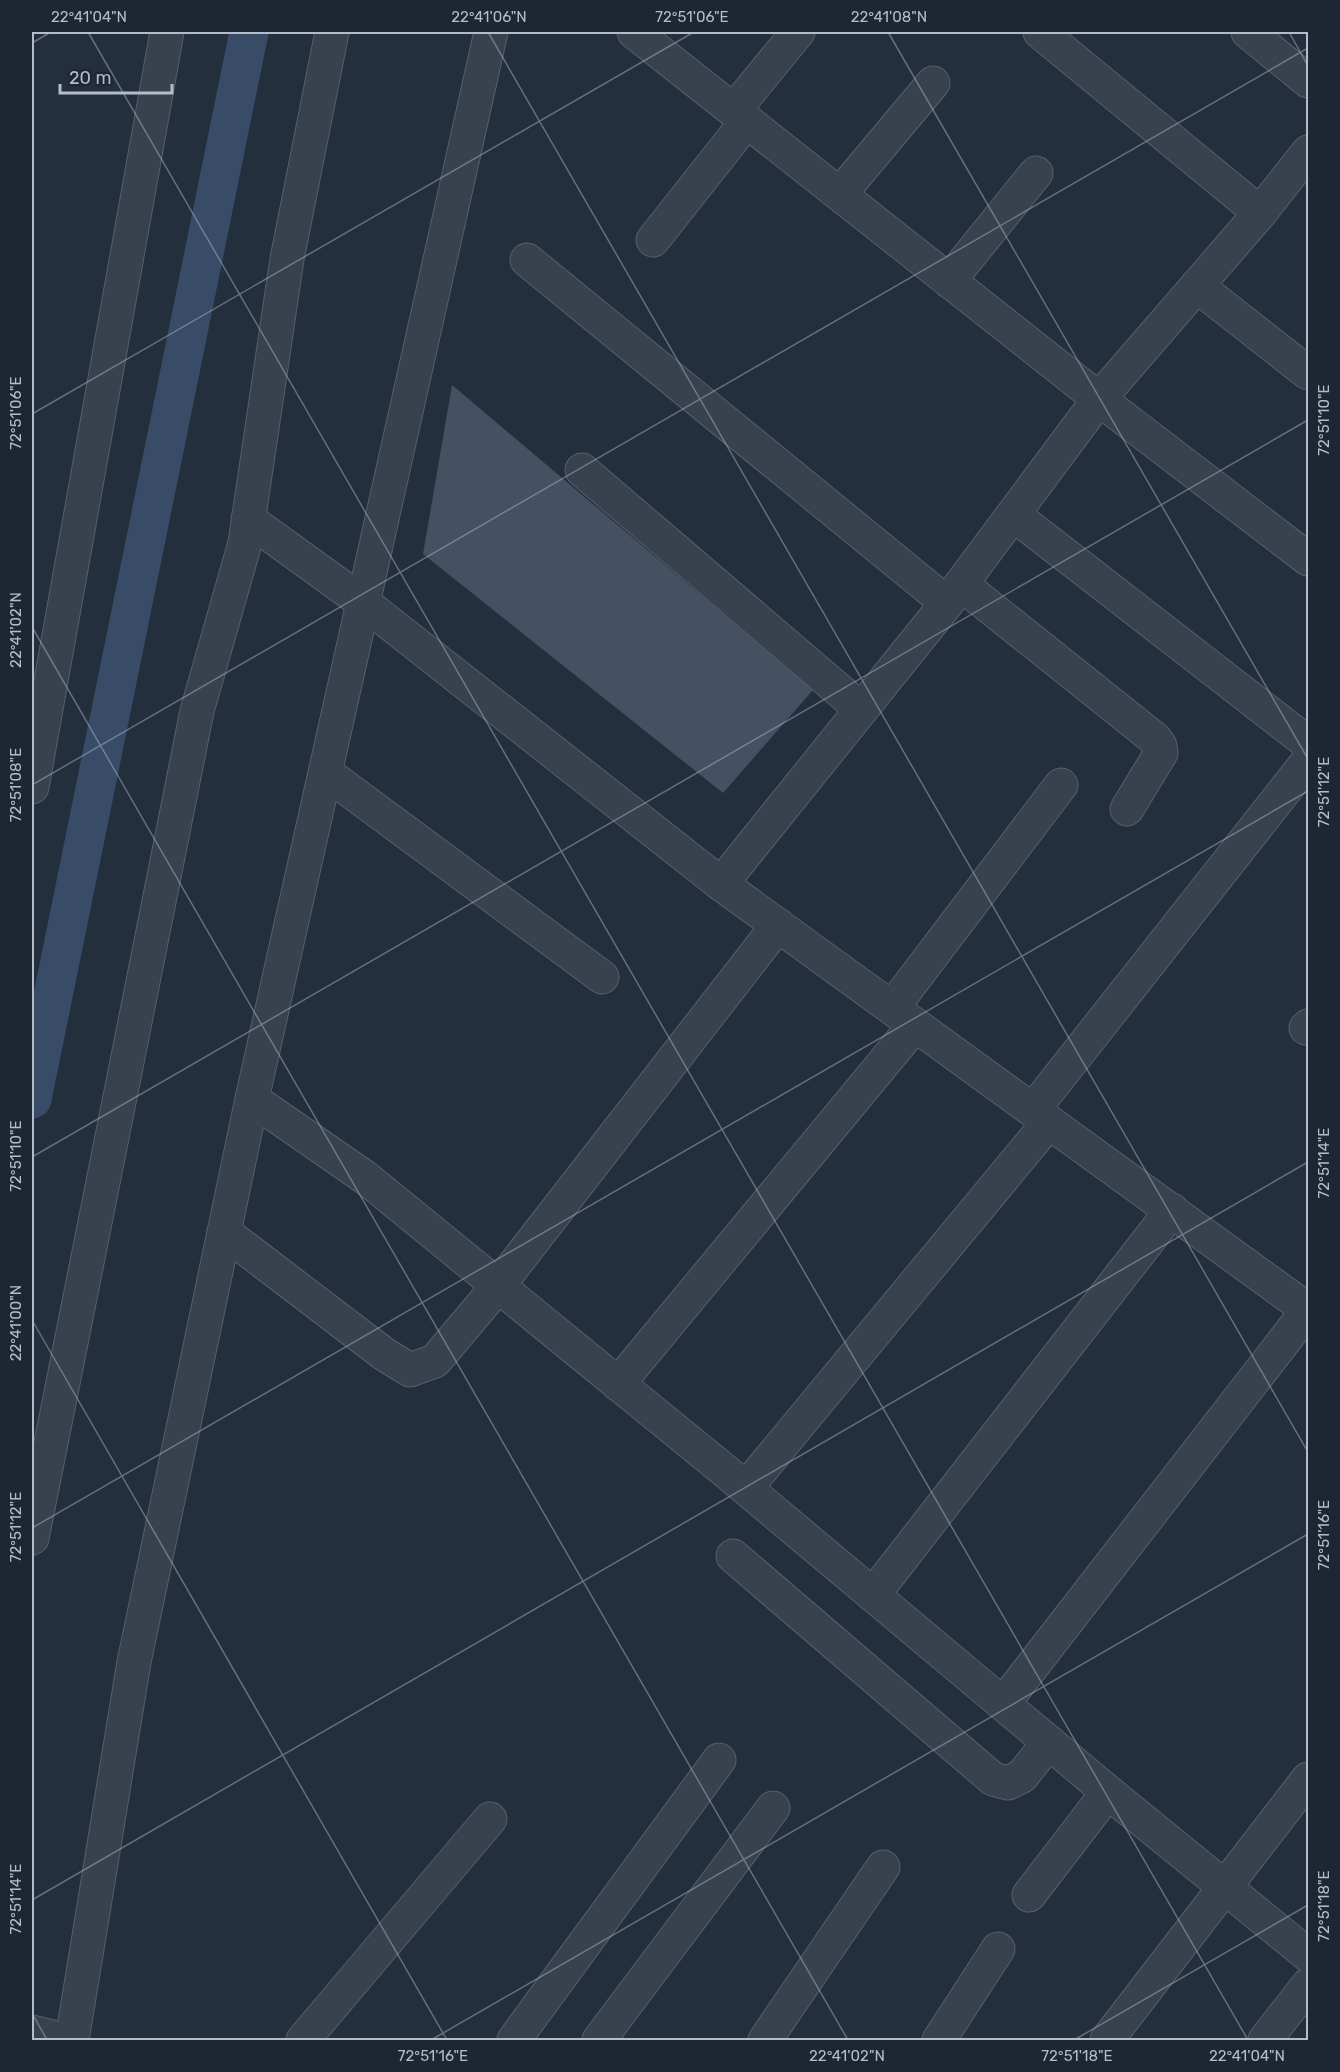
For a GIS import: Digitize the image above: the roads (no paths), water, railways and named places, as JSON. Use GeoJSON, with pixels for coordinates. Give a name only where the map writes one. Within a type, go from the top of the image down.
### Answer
{"type":"FeatureCollection","features":[{"type":"Feature","properties":{"kind":"street"},"geometry":{"type":"LineString","coordinates":[[32,787],[167,32]]}},
{"type":"Feature","properties":{"kind":"street"},"geometry":{"type":"LineString","coordinates":[[32,1538],[197,711],[245,543],[287,260],[332,32]]}},
{"type":"Feature","properties":{"kind":"street"},"geometry":{"type":"LineString","coordinates":[[72,2040],[134,1662],[252,1099],[490,32]]}},
{"type":"Feature","properties":{"kind":"street"},"geometry":{"type":"LineString","coordinates":[[634,32],[1099,399],[1308,559]]}},
{"type":"Feature","properties":{"kind":"street"},"geometry":{"type":"LineString","coordinates":[[653,240],[798,32]]}},
{"type":"Feature","properties":{"kind":"street"},"geometry":{"type":"LineString","coordinates":[[1040,32],[1260,213]]}},
{"type":"Feature","properties":{"kind":"street"},"geometry":{"type":"LineString","coordinates":[[1248,32],[1308,81]]}},
{"type":"Feature","properties":{"kind":"street"},"geometry":{"type":"LineString","coordinates":[[840,194],[933,83]]}},
{"type":"Feature","properties":{"kind":"street"},"geometry":{"type":"LineString","coordinates":[[721,884],[954,594],[1099,399],[1260,213],[1308,152]]}},
{"type":"Feature","properties":{"kind":"street"},"geometry":{"type":"LineString","coordinates":[[949,281],[1036,173]]}},
{"type":"Feature","properties":{"kind":"street"},"geometry":{"type":"LineString","coordinates":[[527,260],[954,594],[1155,739],[1160,746],[1161,753],[1127,809]]}},
{"type":"Feature","properties":{"kind":"street"},"geometry":{"type":"LineString","coordinates":[[1197,286],[1308,373]]}},
{"type":"Feature","properties":{"kind":"street"},"geometry":{"type":"LineString","coordinates":[[582,470],[861,709]]}},
{"type":"Feature","properties":{"kind":"street"},"geometry":{"type":"LineString","coordinates":[[1014,515],[1308,743]]}},
{"type":"Feature","properties":{"kind":"street"},"geometry":{"type":"LineString","coordinates":[[248,519],[364,603],[721,884],[1308,1310],[1003,1704]]}},
{"type":"Feature","properties":{"kind":"street"},"geometry":{"type":"LineString","coordinates":[[746,1488],[1041,1116],[1308,761]]}},
{"type":"Feature","properties":{"kind":"street"},"geometry":{"type":"LineString","coordinates":[[326,773],[602,977]]}},
{"type":"Feature","properties":{"kind":"street"},"geometry":{"type":"LineString","coordinates":[[618,1384],[903,1016],[1062,785]]}},
{"type":"Feature","properties":{"kind":"street"},"geometry":{"type":"LineString","coordinates":[[224,1232],[384,1354],[410,1370],[435,1361],[498,1286],[778,925]]}},
{"type":"Feature","properties":{"kind":"street"},"geometry":{"type":"LineString","coordinates":[[252,1099],[366,1178],[746,1488],[1108,1792],[1308,1955]]}},
{"type":"Feature","properties":{"kind":"street"},"geometry":{"type":"LineString","coordinates":[[873,1595],[1172,1210]]}},
{"type":"Feature","properties":{"kind":"street"},"geometry":{"type":"LineString","coordinates":[[733,1556],[993,1779],[1008,1784],[1022,1776],[1049,1742]]}},
{"type":"Feature","properties":{"kind":"street"},"geometry":{"type":"LineString","coordinates":[[514,2040],[719,1760]]}},
{"type":"Feature","properties":{"kind":"street"},"geometry":{"type":"LineString","coordinates":[[1107,2040],[1308,1779]]}},
{"type":"Feature","properties":{"kind":"street"},"geometry":{"type":"LineString","coordinates":[[1029,1895],[1108,1792]]}},
{"type":"Feature","properties":{"kind":"street"},"geometry":{"type":"LineString","coordinates":[[599,2040],[773,1808]]}},
{"type":"Feature","properties":{"kind":"street"},"geometry":{"type":"LineString","coordinates":[[303,2040],[490,1819]]}},
{"type":"Feature","properties":{"kind":"street"},"geometry":{"type":"LineString","coordinates":[[765,2040],[883,1867]]}},
{"type":"Feature","properties":{"kind":"street"},"geometry":{"type":"LineString","coordinates":[[939,2040],[998,1949]]}},
{"type":"Feature","properties":{"kind":"street"},"geometry":{"type":"LineString","coordinates":[[1265,2040],[1308,1985]]}},
{"type":"Feature","properties":{"kind":"street"},"geometry":{"type":"LineString","coordinates":[[32,2032],[65,2040]]}},
{"type":"Feature","properties":{"kind":"waterway"},"geometry":{"type":"LineString","coordinates":[[32,1099],[249,32]]}}]}
